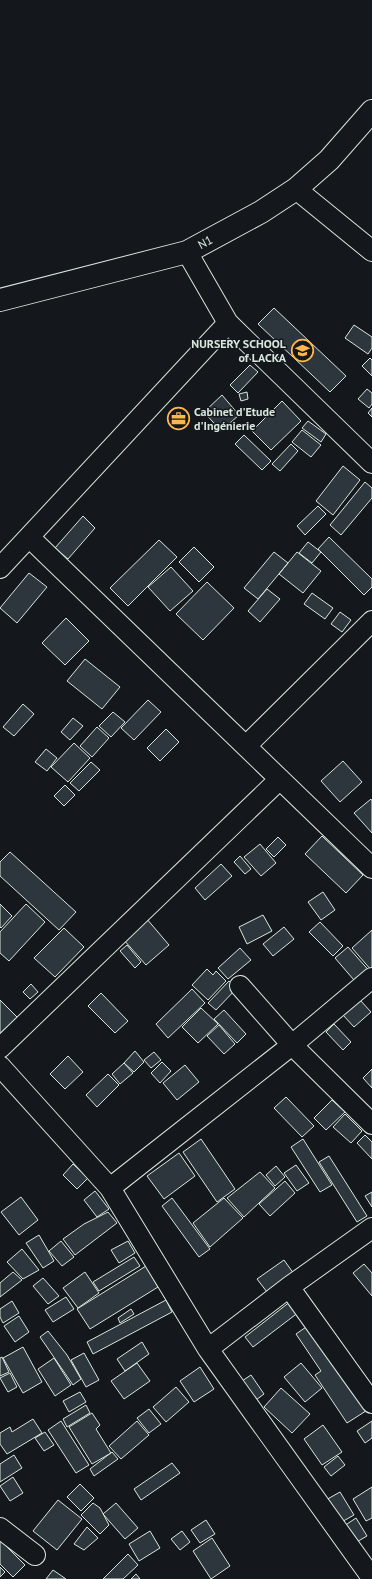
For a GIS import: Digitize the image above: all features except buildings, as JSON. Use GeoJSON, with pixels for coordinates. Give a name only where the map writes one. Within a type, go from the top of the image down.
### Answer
{"type":"FeatureCollection","features":[{"type":"Feature","properties":{"kind":"highway","name":"N1"},"geometry":{"type":"LineString","coordinates":[[0,300],[187,252],[261,212],[296,189],[329,160],[372,111]]}},
{"type":"Feature","properties":{"kind":"street"},"geometry":{"type":"LineString","coordinates":[[296,189],[372,251]]}},
{"type":"Feature","properties":{"kind":"street"},"geometry":{"type":"LineString","coordinates":[[187,252],[228,323],[372,463]]}},
{"type":"Feature","properties":{"kind":"street"},"geometry":{"type":"LineString","coordinates":[[0,568],[228,323]]}},
{"type":"Feature","properties":{"kind":"street"},"geometry":{"type":"LineString","coordinates":[[28,537],[372,868]]}},
{"type":"Feature","properties":{"kind":"street"},"geometry":{"type":"LineString","coordinates":[[246,746],[372,621]]}},
{"type":"Feature","properties":{"kind":"street"},"geometry":{"type":"LineString","coordinates":[[0,1048],[280,779]]}},
{"type":"Feature","properties":{"kind":"street"},"geometry":{"type":"LineString","coordinates":[[110,1188],[292,1045],[372,978]]}},
{"type":"Feature","properties":{"kind":"street"},"geometry":{"type":"LineString","coordinates":[[240,986],[292,1045],[372,1124]]}},
{"type":"Feature","properties":{"kind":"street"},"geometry":{"type":"LineString","coordinates":[[0,1066],[110,1188],[208,1349],[372,1578]]}},
{"type":"Feature","properties":{"kind":"street"},"geometry":{"type":"LineString","coordinates":[[208,1349],[289,1287],[372,1228]]}},
{"type":"Feature","properties":{"kind":"street"},"geometry":{"type":"LineString","coordinates":[[289,1287],[372,1403]]}},
{"type":"Feature","properties":{"kind":"street"},"geometry":{"type":"LineString","coordinates":[[0,1528],[35,1555]]}},
{"type":"Feature","properties":{"kind":"place","name":"NURSERY SCHOOL of LACKA"},"geometry":{"type":"Point","coordinates":[302,350]}},
{"type":"Feature","properties":{"kind":"place","name":"Cabinet d'Etude d'Ingénierie"},"geometry":{"type":"Point","coordinates":[178,418]}}]}
